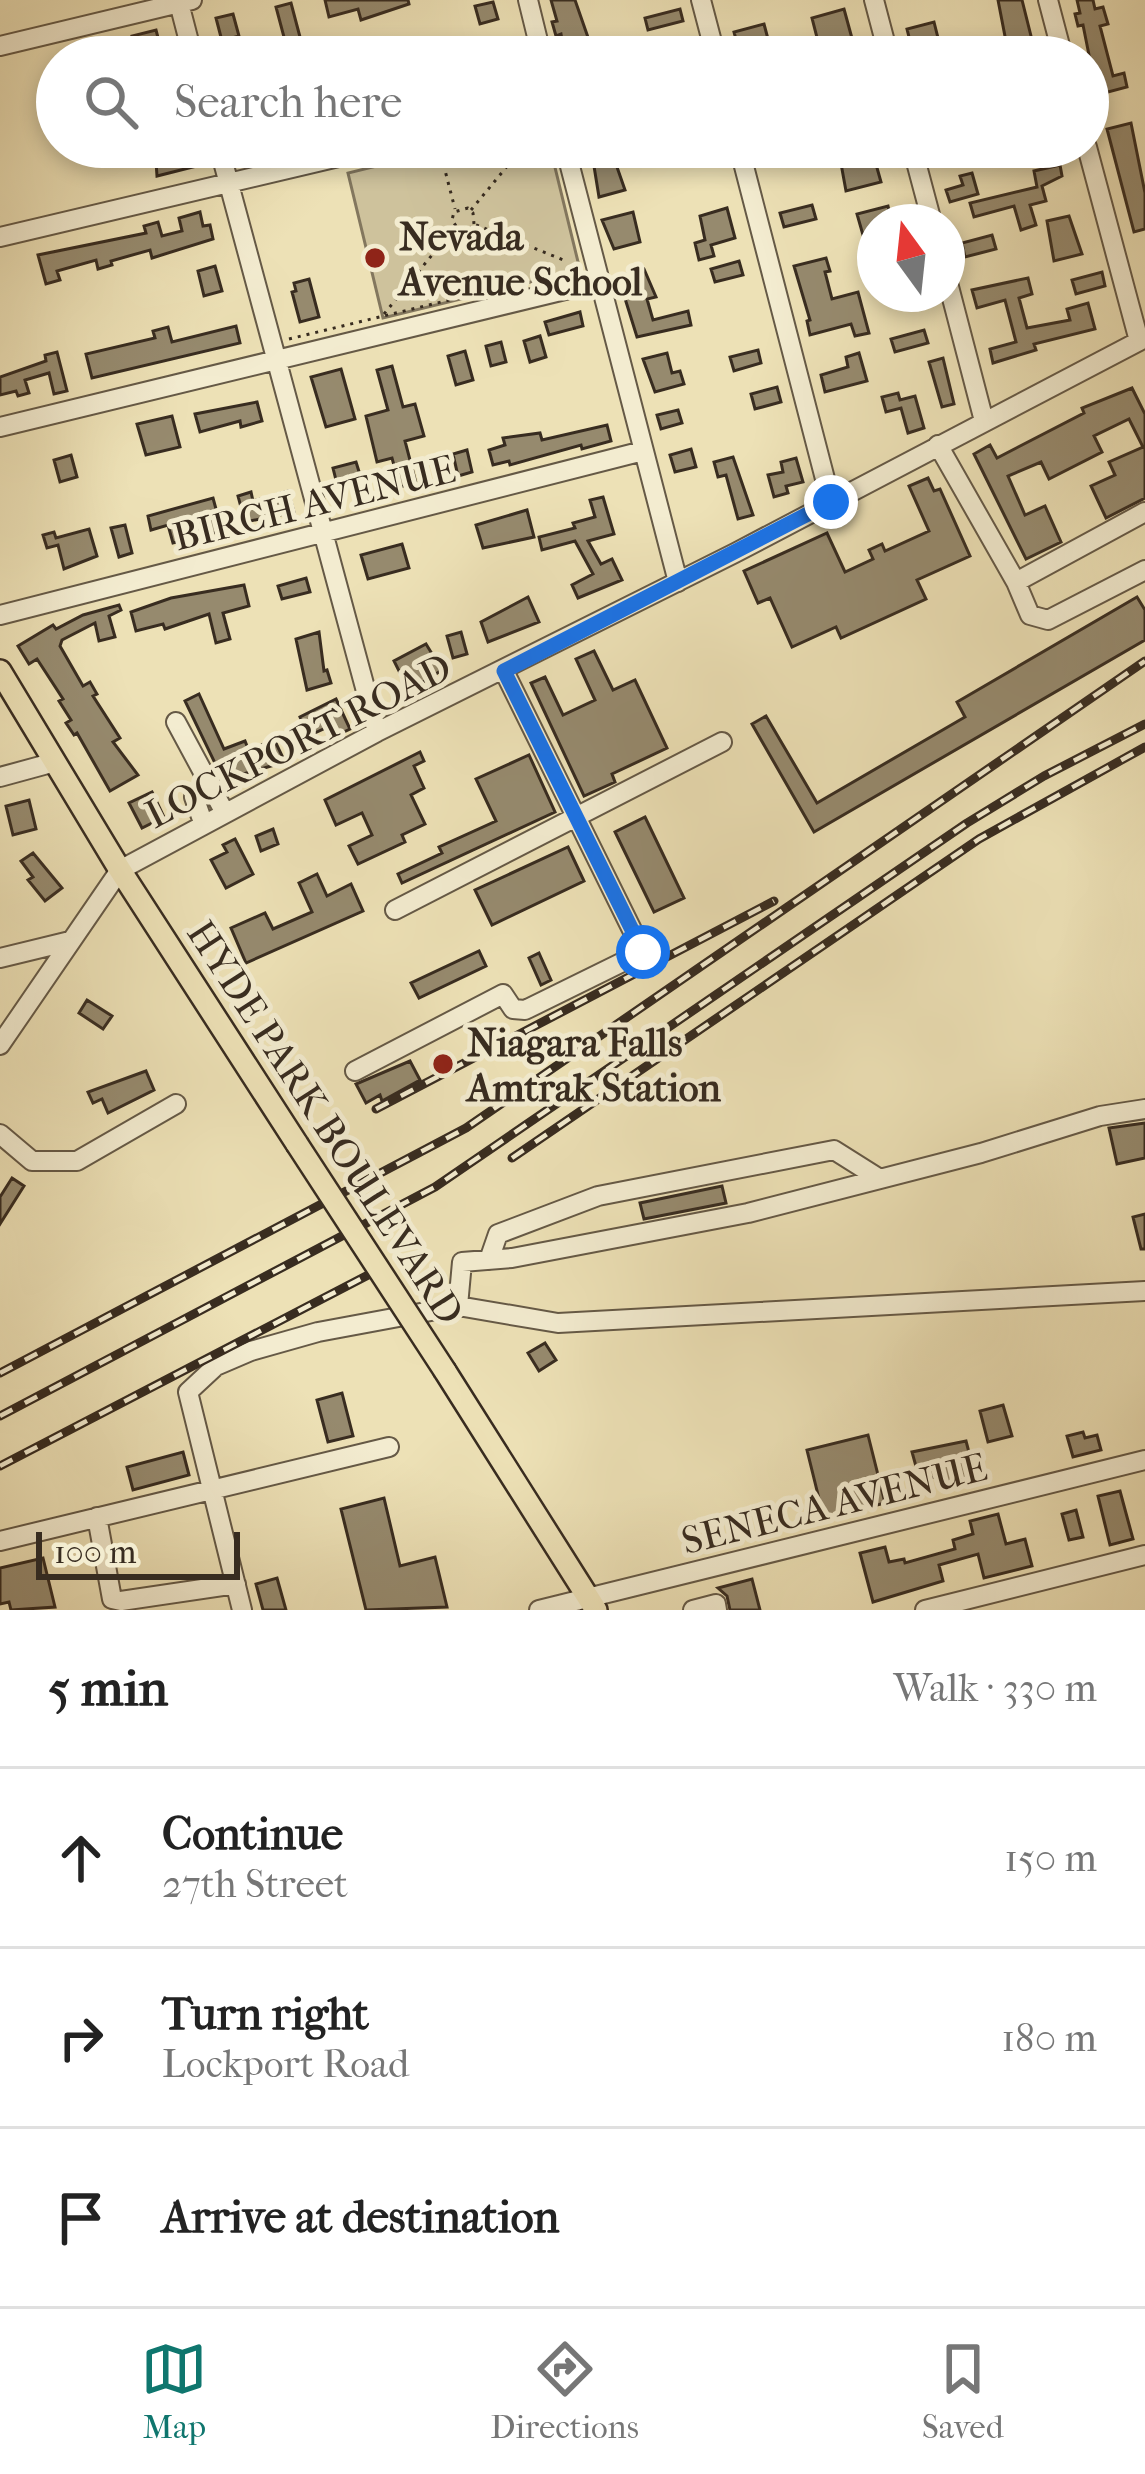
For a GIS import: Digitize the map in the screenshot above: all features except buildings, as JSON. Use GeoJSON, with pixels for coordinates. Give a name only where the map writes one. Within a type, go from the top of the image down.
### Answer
{"type":"FeatureCollection","features":[{"type":"Feature","properties":{"kind":"main road","name":"HYDE PARK BOULEVARD"},"geometry":{"type":"LineString","coordinates":[[0,671],[120,870],[592,1604]]}},
{"type":"Feature","properties":{"kind":"street"},"geometry":{"type":"LineString","coordinates":[[528,0],[537,36]]}},
{"type":"Feature","properties":{"kind":"street"},"geometry":{"type":"LineString","coordinates":[[701,0],[710,36]]}},
{"type":"Feature","properties":{"kind":"street"},"geometry":{"type":"LineString","coordinates":[[874,0],[883,36]]}},
{"type":"Feature","properties":{"kind":"street"},"geometry":{"type":"LineString","coordinates":[[1048,0],[1057,36]]}},
{"type":"Feature","properties":{"kind":"street"},"geometry":{"type":"LineString","coordinates":[[42,36],[185,2],[191,36]]}},
{"type":"Feature","properties":{"kind":"street"},"geometry":{"type":"LineString","coordinates":[[0,46],[36,37]]}},
{"type":"Feature","properties":{"kind":"street"},"geometry":{"type":"LineString","coordinates":[[224,168],[376,732]]}},
{"type":"Feature","properties":{"kind":"street"},"geometry":{"type":"LineString","coordinates":[[0,236],[295,168]]}},
{"type":"Feature","properties":{"kind":"street"},"geometry":{"type":"LineString","coordinates":[[569,168],[591,275],[678,582]]}},
{"type":"Feature","properties":{"kind":"street"},"geometry":{"type":"LineString","coordinates":[[745,168],[831,502]]}},
{"type":"Feature","properties":{"kind":"street"},"geometry":{"type":"LineString","coordinates":[[918,168],[927,204]]}},
{"type":"Feature","properties":{"kind":"street"},"geometry":{"type":"LineString","coordinates":[[1093,168],[1142,340]]}},
{"type":"Feature","properties":{"kind":"street"},"geometry":{"type":"LineString","coordinates":[[0,427],[275,360],[591,275]]}},
{"type":"Feature","properties":{"kind":"street"},"geometry":{"type":"LineString","coordinates":[[956,312],[984,421]]}},
{"type":"Feature","properties":{"kind":"street","name":"LOCKPORT ROAD"},"geometry":{"type":"LineString","coordinates":[[120,870],[376,732],[678,582],[1142,340]]}},
{"type":"Feature","properties":{"kind":"street"},"geometry":{"type":"LineString","coordinates":[[938,446],[1016,582],[1030,616],[1048,620],[1145,570]]}},
{"type":"Feature","properties":{"kind":"street","name":"BIRCH AVENUE"},"geometry":{"type":"LineString","coordinates":[[0,615],[643,451]]}},
{"type":"Feature","properties":{"kind":"street"},"geometry":{"type":"LineString","coordinates":[[1016,582],[1145,512]]}},
{"type":"Feature","properties":{"kind":"street"},"geometry":{"type":"LineString","coordinates":[[355,1071],[503,994],[513,1010],[524,1010],[643,952],[504,671]]}},
{"type":"Feature","properties":{"kind":"street"},"geometry":{"type":"LineString","coordinates":[[176,722],[225,813]]}},
{"type":"Feature","properties":{"kind":"street"},"geometry":{"type":"LineString","coordinates":[[395,910],[722,742]]}},
{"type":"Feature","properties":{"kind":"street"},"geometry":{"type":"LineString","coordinates":[[0,777],[55,762]]}},
{"type":"Feature","properties":{"kind":"street"},"geometry":{"type":"LineString","coordinates":[[204,825],[194,797],[210,786]]}},
{"type":"Feature","properties":{"kind":"street"},"geometry":{"type":"LineString","coordinates":[[0,1045],[120,870]]}},
{"type":"Feature","properties":{"kind":"street"},"geometry":{"type":"LineString","coordinates":[[0,958],[70,940]]}},
{"type":"Feature","properties":{"kind":"street"},"geometry":{"type":"LineString","coordinates":[[0,1135],[32,1161],[76,1161],[176,1104]]}},
{"type":"Feature","properties":{"kind":"street"},"geometry":{"type":"LineString","coordinates":[[458,1306],[462,1262],[748,1213],[1100,1116],[1145,1109]]}},
{"type":"Feature","properties":{"kind":"street"},"geometry":{"type":"LineString","coordinates":[[489,1260],[498,1234],[598,1196],[732,1168],[834,1150],[880,1179]]}},
{"type":"Feature","properties":{"kind":"street"},"geometry":{"type":"LineString","coordinates":[[242,1610],[188,1392],[216,1366],[251,1351],[318,1332],[458,1306],[558,1323],[1145,1291]]}},
{"type":"Feature","properties":{"kind":"street"},"geometry":{"type":"LineString","coordinates":[[0,1541],[389,1447]]}},
{"type":"Feature","properties":{"kind":"street","name":"SENECA AVENUE"},"geometry":{"type":"LineString","coordinates":[[538,1610],[592,1604],[1145,1460]]}},
{"type":"Feature","properties":{"kind":"street"},"geometry":{"type":"LineString","coordinates":[[98,1517],[112,1598],[121,1601],[236,1584]]}},
{"type":"Feature","properties":{"kind":"street"},"geometry":{"type":"LineString","coordinates":[[925,1610],[1145,1555]]}},
{"type":"Feature","properties":{"kind":"street"},"geometry":{"type":"LineString","coordinates":[[693,1610],[716,1604],[717,1610]]}},
{"type":"Feature","properties":{"kind":"path"},"geometry":{"type":"LineString","coordinates":[[444,168],[455,227]]}},
{"type":"Feature","properties":{"kind":"path"},"geometry":{"type":"LineString","coordinates":[[471,210],[506,168]]}},
{"type":"Feature","properties":{"kind":"path"},"geometry":{"type":"LineString","coordinates":[[455,211],[471,210]]}},
{"type":"Feature","properties":{"kind":"path"},"geometry":{"type":"LineString","coordinates":[[471,210],[474,224]]}},
{"type":"Feature","properties":{"kind":"path"},"geometry":{"type":"LineString","coordinates":[[455,227],[465,230],[474,224]]}},
{"type":"Feature","properties":{"kind":"path"},"geometry":{"type":"LineString","coordinates":[[474,224],[566,261]]}},
{"type":"Feature","properties":{"kind":"path"},"geometry":{"type":"LineString","coordinates":[[381,317],[455,227]]}},
{"type":"Feature","properties":{"kind":"path"},"geometry":{"type":"LineString","coordinates":[[287,339],[591,275]]}},
{"type":"Feature","properties":{"kind":"shaded area"},"geometry":{"type":"Polygon","coordinates":[[[368,168],[555,168],[580,270],[383,318],[348,173],[368,168]]]}},
{"type":"Feature","properties":{"kind":"railway"},"geometry":{"type":"LineString","coordinates":[[0,1373],[466,1128],[1145,661]]}},
{"type":"Feature","properties":{"kind":"railway"},"geometry":{"type":"LineString","coordinates":[[0,1416],[435,1187],[967,823],[1044,776],[1145,724]]}},
{"type":"Feature","properties":{"kind":"railway"},"geometry":{"type":"LineString","coordinates":[[512,1158],[979,839],[1145,747]]}},
{"type":"Feature","properties":{"kind":"railway"},"geometry":{"type":"LineString","coordinates":[[376,1109],[774,901]]}},
{"type":"Feature","properties":{"kind":"railway"},"geometry":{"type":"LineString","coordinates":[[0,1466],[372,1273]]}},
{"type":"Feature","properties":{"kind":"place","name":"Nevada Avenue School"},"geometry":{"type":"Point","coordinates":[375,258]}},
{"type":"Feature","properties":{"kind":"place","name":"Niagara Falls Amtrak Station"},"geometry":{"type":"Point","coordinates":[443,1064]}},
{"type":"Feature","properties":{"kind":"route"},"geometry":{"type":"LineString","coordinates":[[643,952],[504,671],[831,502]]}}]}
